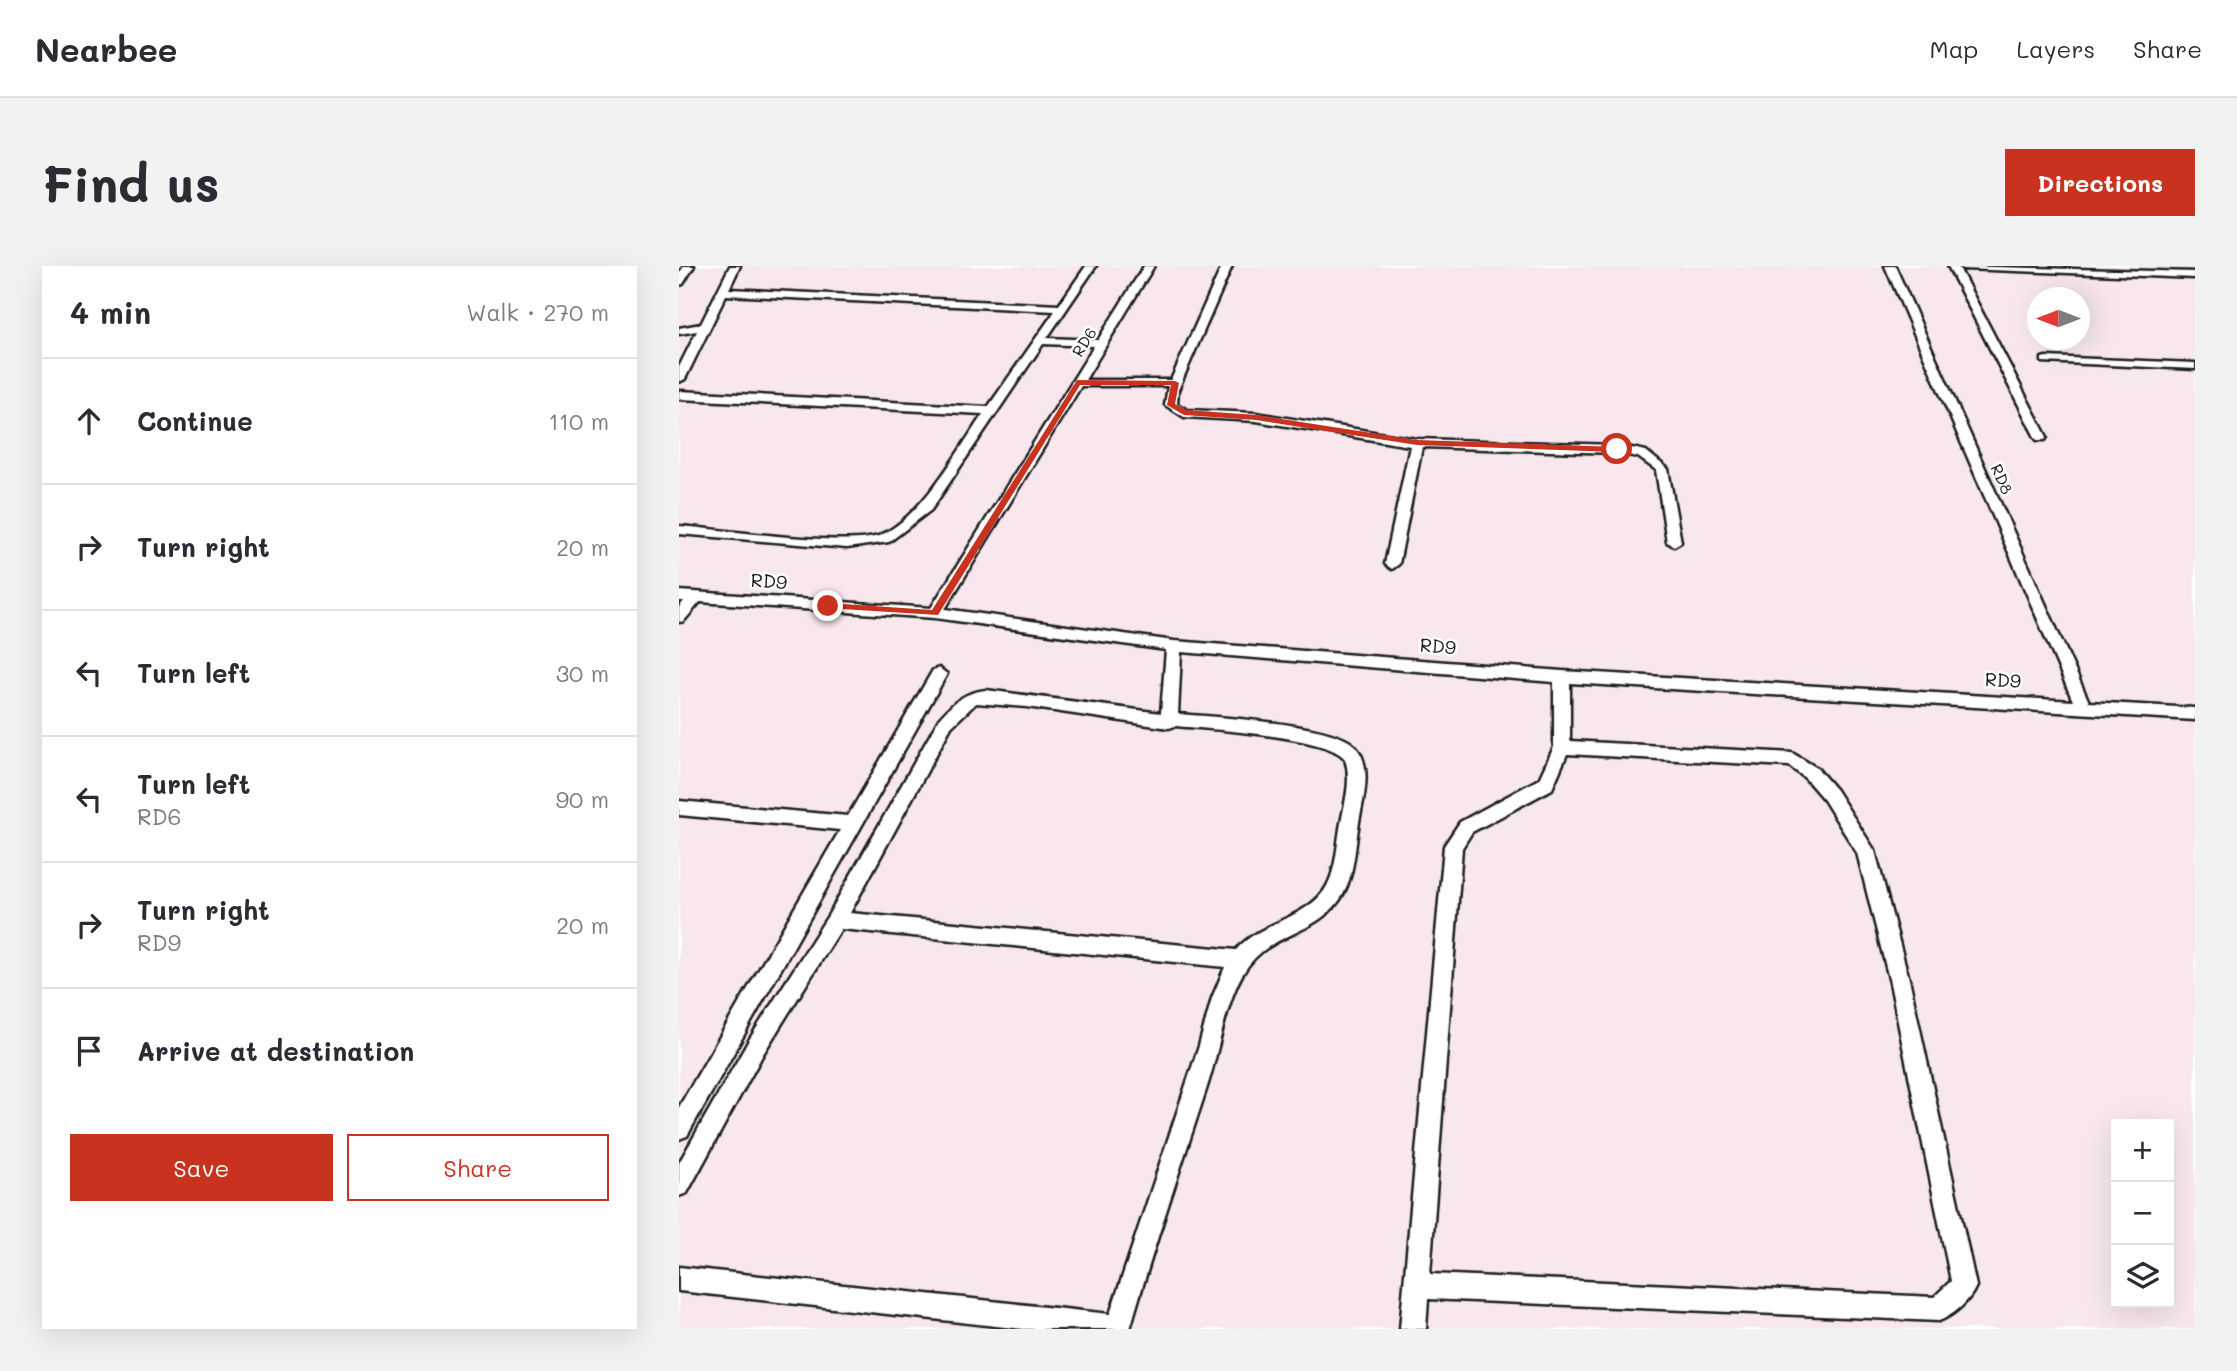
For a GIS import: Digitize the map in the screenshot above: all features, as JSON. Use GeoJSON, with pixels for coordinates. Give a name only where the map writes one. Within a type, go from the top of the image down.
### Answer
{"type":"FeatureCollection","features":[{"type":"Feature","properties":{"kind":"lane"},"geometry":{"type":"LineString","coordinates":[[679,282],[689,266]]}},
{"type":"Feature","properties":{"kind":"lane"},"geometry":{"type":"LineString","coordinates":[[679,379],[735,266]]}},
{"type":"Feature","properties":{"kind":"lane"},"geometry":{"type":"LineString","coordinates":[[679,530],[847,544],[884,539],[926,507],[1091,266]]}},
{"type":"Feature","properties":{"kind":"lane","name":"RD6"},"geometry":{"type":"LineString","coordinates":[[935,613],[1149,266]]}},
{"type":"Feature","properties":{"kind":"lane"},"geometry":{"type":"LineString","coordinates":[[1227,266],[1175,383],[1171,405],[1184,412],[1256,417],[1417,443],[1617,449],[1642,454],[1662,469],[1674,542]]}},
{"type":"Feature","properties":{"kind":"lane","name":"RD8"},"geometry":{"type":"LineString","coordinates":[[1890,266],[2083,706]]}},
{"type":"Feature","properties":{"kind":"lane"},"geometry":{"type":"LineString","coordinates":[[1953,266],[2041,437]]}},
{"type":"Feature","properties":{"kind":"lane"},"geometry":{"type":"LineString","coordinates":[[1962,266],[2195,275]]}},
{"type":"Feature","properties":{"kind":"lane"},"geometry":{"type":"LineString","coordinates":[[722,292],[1062,308]]}},
{"type":"Feature","properties":{"kind":"lane"},"geometry":{"type":"LineString","coordinates":[[679,331],[705,327]]}},
{"type":"Feature","properties":{"kind":"lane"},"geometry":{"type":"LineString","coordinates":[[1039,341],[1102,343]]}},
{"type":"Feature","properties":{"kind":"lane"},"geometry":{"type":"LineString","coordinates":[[2046,360],[2195,366]]}},
{"type":"Feature","properties":{"kind":"lane"},"geometry":{"type":"LineString","coordinates":[[1077,383],[1175,383]]}},
{"type":"Feature","properties":{"kind":"lane"},"geometry":{"type":"LineString","coordinates":[[679,395],[991,411]]}},
{"type":"Feature","properties":{"kind":"lane"},"geometry":{"type":"LineString","coordinates":[[1392,564],[1417,443]]}},
{"type":"Feature","properties":{"kind":"lane","name":"RD9"},"geometry":{"type":"LineString","coordinates":[[679,596],[935,613],[1174,646],[1562,677],[2195,714]]}},
{"type":"Feature","properties":{"kind":"lane"},"geometry":{"type":"LineString","coordinates":[[679,617],[696,597]]}},
{"type":"Feature","properties":{"kind":"lane"},"geometry":{"type":"LineString","coordinates":[[1169,722],[1174,646]]}},
{"type":"Feature","properties":{"kind":"lane"},"geometry":{"type":"LineString","coordinates":[[679,1128],[939,674]]}},
{"type":"Feature","properties":{"kind":"lane"},"geometry":{"type":"LineString","coordinates":[[1413,1329],[1453,846],[1466,827],[1546,783],[1562,747],[1562,677]]}},
{"type":"Feature","properties":{"kind":"lane"},"geometry":{"type":"LineString","coordinates":[[679,1185],[756,1047],[836,920],[945,723],[960,705],[976,697],[1056,703],[1169,722],[1260,728],[1327,738],[1347,748],[1358,768],[1340,878],[1330,898],[1312,913],[1267,935],[1241,960],[1219,1000],[1210,1046],[1118,1328],[679,1279]]}},
{"type":"Feature","properties":{"kind":"lane"},"geometry":{"type":"LineString","coordinates":[[1418,1286],[1939,1309],[1964,1286],[1900,983],[1866,851],[1830,795],[1811,773],[1791,760],[1562,747]]}},
{"type":"Feature","properties":{"kind":"lane"},"geometry":{"type":"LineString","coordinates":[[679,808],[853,824]]}},
{"type":"Feature","properties":{"kind":"lane"},"geometry":{"type":"LineString","coordinates":[[836,920],[1241,960]]}},
{"type":"Feature","properties":{"kind":"shaded area"},"geometry":{"type":"Polygon","coordinates":[[[679,266],[2195,266],[2195,1329],[679,1329],[679,266]]]}},
{"type":"Feature","properties":{"kind":"route"},"geometry":{"type":"LineString","coordinates":[[828,606],[935,613],[1077,383],[1175,383],[1171,405],[1184,412],[1209,416],[1256,417],[1417,443],[1617,449]]}}]}
